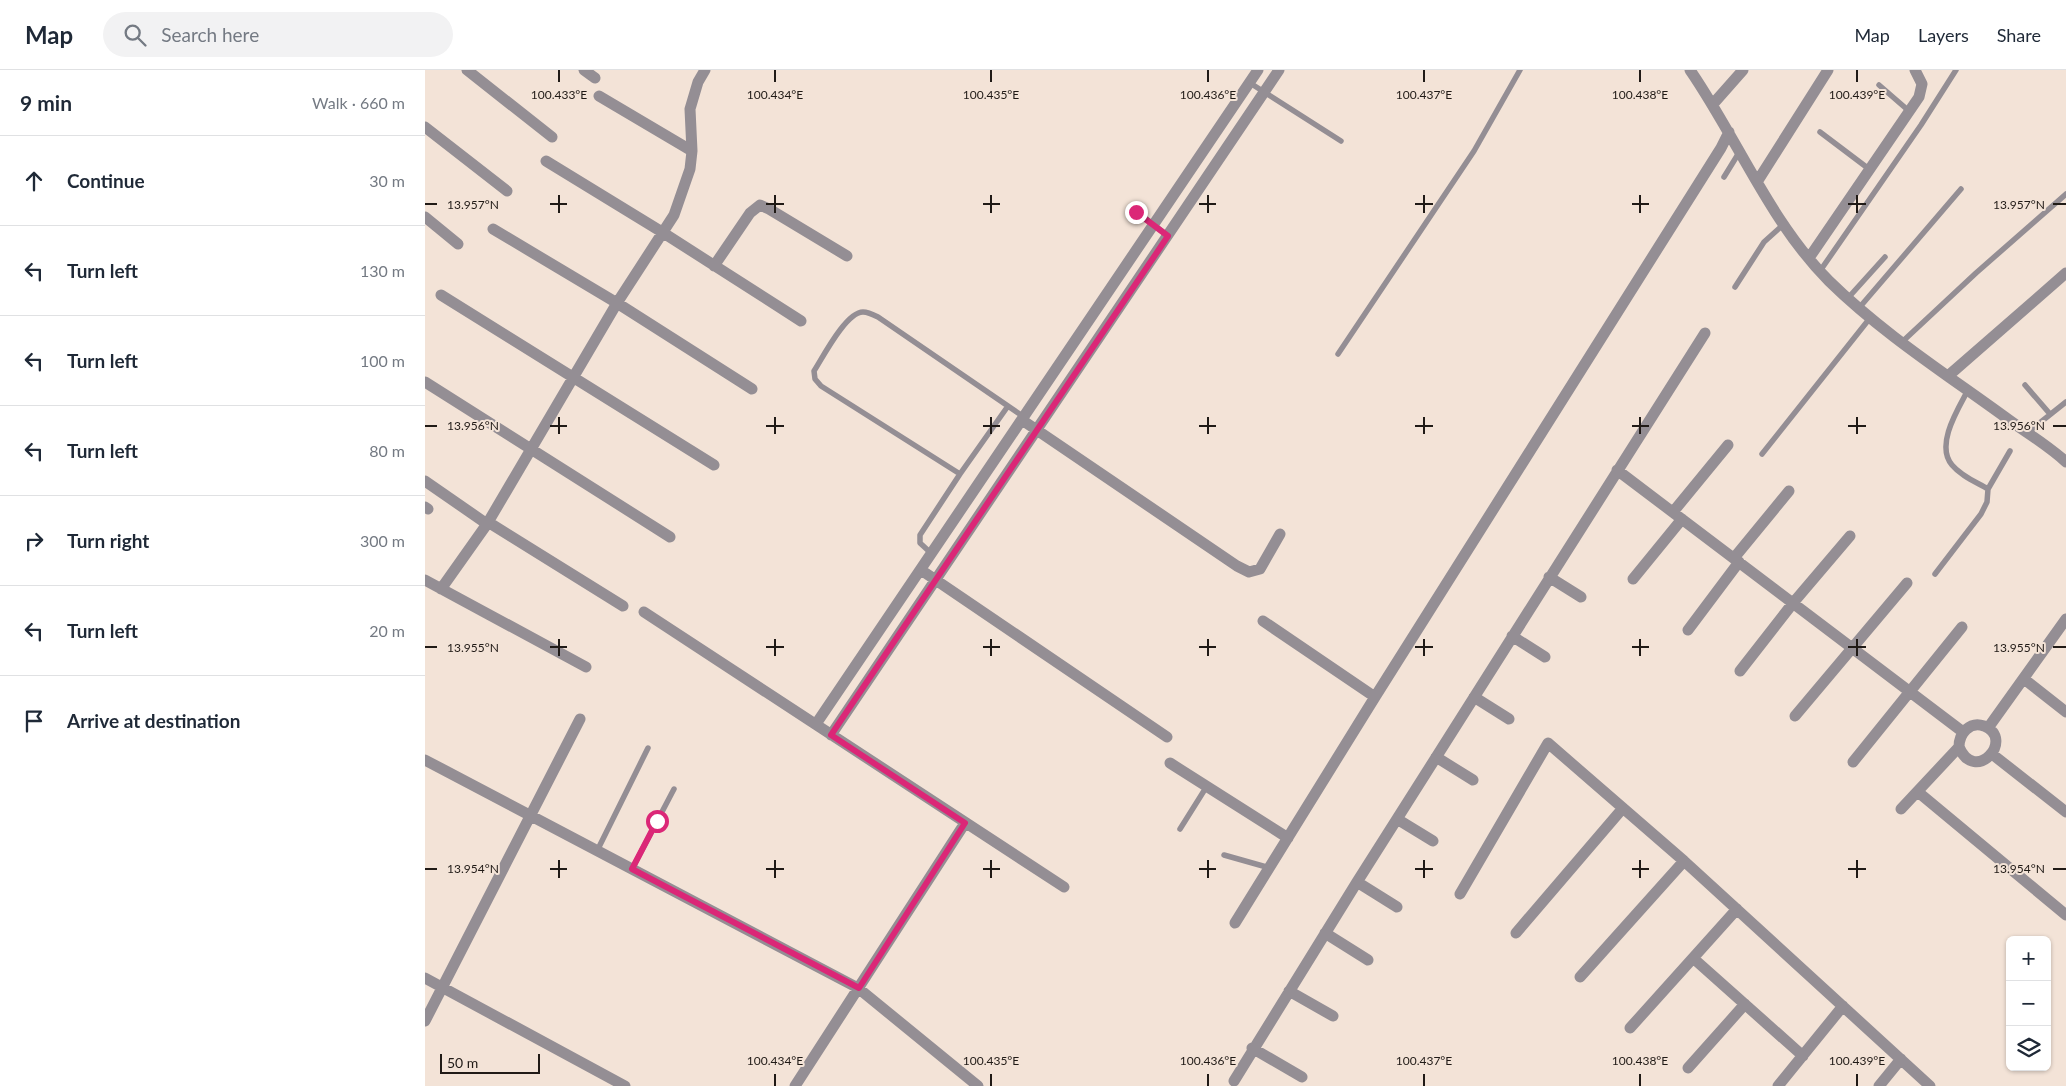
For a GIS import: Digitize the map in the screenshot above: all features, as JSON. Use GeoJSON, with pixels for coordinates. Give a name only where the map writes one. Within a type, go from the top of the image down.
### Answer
{"type":"FeatureCollection","features":[{"type":"Feature","properties":{"kind":"street"},"geometry":{"type":"LineString","coordinates":[[467,70],[552,137]]}},
{"type":"Feature","properties":{"kind":"street"},"geometry":{"type":"LineString","coordinates":[[584,70],[595,78]]}},
{"type":"Feature","properties":{"kind":"street"},"geometry":{"type":"LineString","coordinates":[[441,589],[487,523],[617,303],[674,215],[690,169],[692,151],[690,109],[698,82],[705,70]]}},
{"type":"Feature","properties":{"kind":"street"},"geometry":{"type":"LineString","coordinates":[[816,724],[1259,70]]}},
{"type":"Feature","properties":{"kind":"street"},"geometry":{"type":"LineString","coordinates":[[831,735],[1279,70]]}},
{"type":"Feature","properties":{"kind":"street"},"geometry":{"type":"LineString","coordinates":[[1690,70],[1713,104],[1757,182],[1784,224],[1820,271],[1870,318],[2066,462]]}},
{"type":"Feature","properties":{"kind":"street"},"geometry":{"type":"LineString","coordinates":[[1713,104],[1743,70]]}},
{"type":"Feature","properties":{"kind":"street"},"geometry":{"type":"LineString","coordinates":[[1757,182],[1828,70]]}},
{"type":"Feature","properties":{"kind":"street"},"geometry":{"type":"LineString","coordinates":[[1809,258],[1922,90],[1922,84],[1915,70]]}},
{"type":"Feature","properties":{"kind":"street"},"geometry":{"type":"LineString","coordinates":[[599,96],[692,151]]}},
{"type":"Feature","properties":{"kind":"street"},"geometry":{"type":"LineString","coordinates":[[425,126],[507,191]]}},
{"type":"Feature","properties":{"kind":"street"},"geometry":{"type":"LineString","coordinates":[[1235,923],[1721,148],[1729,132]]}},
{"type":"Feature","properties":{"kind":"street"},"geometry":{"type":"LineString","coordinates":[[545,161],[662,232],[801,321]]}},
{"type":"Feature","properties":{"kind":"street"},"geometry":{"type":"LineString","coordinates":[[1181,184],[1195,194]]}},
{"type":"Feature","properties":{"kind":"street"},"geometry":{"type":"LineString","coordinates":[[714,266],[750,213],[760,206],[769,209],[847,256]]}},
{"type":"Feature","properties":{"kind":"street"},"geometry":{"type":"LineString","coordinates":[[425,217],[458,244]]}},
{"type":"Feature","properties":{"kind":"street"},"geometry":{"type":"LineString","coordinates":[[493,229],[617,303],[752,389]]}},
{"type":"Feature","properties":{"kind":"street"},"geometry":{"type":"LineString","coordinates":[[1948,376],[2066,273]]}},
{"type":"Feature","properties":{"kind":"street"},"geometry":{"type":"LineString","coordinates":[[441,296],[714,465]]}},
{"type":"Feature","properties":{"kind":"street"},"geometry":{"type":"LineString","coordinates":[[1104,299],[1119,308]]}},
{"type":"Feature","properties":{"kind":"street"},"geometry":{"type":"LineString","coordinates":[[1234,1081],[1252,1048],[1705,333]]}},
{"type":"Feature","properties":{"kind":"street"},"geometry":{"type":"LineString","coordinates":[[425,382],[670,537]]}},
{"type":"Feature","properties":{"kind":"street"},"geometry":{"type":"LineString","coordinates":[[1023,418],[1037,430],[1237,566],[1249,572],[1260,569],[1280,534]]}},
{"type":"Feature","properties":{"kind":"street"},"geometry":{"type":"LineString","coordinates":[[1633,579],[1728,445]]}},
{"type":"Feature","properties":{"kind":"street"},"geometry":{"type":"LineString","coordinates":[[1617,470],[1963,732]]}},
{"type":"Feature","properties":{"kind":"street"},"geometry":{"type":"LineString","coordinates":[[425,481],[487,523],[623,606]]}},
{"type":"Feature","properties":{"kind":"street"},"geometry":{"type":"LineString","coordinates":[[1688,630],[1736,560],[1789,491]]}},
{"type":"Feature","properties":{"kind":"street"},"geometry":{"type":"LineString","coordinates":[[1740,671],[1793,603],[1850,536]]}},
{"type":"Feature","properties":{"kind":"street"},"geometry":{"type":"LineString","coordinates":[[921,570],[1167,737]]}},
{"type":"Feature","properties":{"kind":"street"},"geometry":{"type":"LineString","coordinates":[[1549,577],[1581,597]]}},
{"type":"Feature","properties":{"kind":"street"},"geometry":{"type":"LineString","coordinates":[[425,580],[587,667]]}},
{"type":"Feature","properties":{"kind":"street"},"geometry":{"type":"LineString","coordinates":[[1795,716],[1907,583]]}},
{"type":"Feature","properties":{"kind":"street"},"geometry":{"type":"LineString","coordinates":[[644,612],[1064,887]]}},
{"type":"Feature","properties":{"kind":"street"},"geometry":{"type":"LineString","coordinates":[[1989,728],[2066,619]]}},
{"type":"Feature","properties":{"kind":"street"},"geometry":{"type":"LineString","coordinates":[[1263,621],[1375,697]]}},
{"type":"Feature","properties":{"kind":"street"},"geometry":{"type":"LineString","coordinates":[[1853,762],[1962,627]]}},
{"type":"Feature","properties":{"kind":"street"},"geometry":{"type":"LineString","coordinates":[[1512,636],[1545,657]]}},
{"type":"Feature","properties":{"kind":"street"},"geometry":{"type":"LineString","coordinates":[[2024,679],[2066,712]]}},
{"type":"Feature","properties":{"kind":"street"},"geometry":{"type":"LineString","coordinates":[[1474,697],[1509,719]]}},
{"type":"Feature","properties":{"kind":"street"},"geometry":{"type":"LineString","coordinates":[[425,1021],[580,719]]}},
{"type":"Feature","properties":{"kind":"street"},"geometry":{"type":"LineString","coordinates":[[1977,725],[1989,728],[1993,732],[1996,743],[1992,754],[1983,760],[1972,760],[1966,757],[1959,747],[1959,741],[1963,732],[1970,726],[1977,725]]}},
{"type":"Feature","properties":{"kind":"street"},"geometry":{"type":"LineString","coordinates":[[1461,894],[1548,743],[1684,861],[1930,1086]]}},
{"type":"Feature","properties":{"kind":"street"},"geometry":{"type":"LineString","coordinates":[[1901,810],[1959,747]]}},
{"type":"Feature","properties":{"kind":"street"},"geometry":{"type":"LineString","coordinates":[[1992,754],[2066,812]]}},
{"type":"Feature","properties":{"kind":"street"},"geometry":{"type":"LineString","coordinates":[[1436,757],[1473,780]]}},
{"type":"Feature","properties":{"kind":"street"},"geometry":{"type":"LineString","coordinates":[[425,760],[859,988],[978,1086]]}},
{"type":"Feature","properties":{"kind":"street"},"geometry":{"type":"LineString","coordinates":[[1171,762],[1288,838]]}},
{"type":"Feature","properties":{"kind":"street"},"geometry":{"type":"LineString","coordinates":[[1918,792],[2066,915]]}},
{"type":"Feature","properties":{"kind":"street"},"geometry":{"type":"LineString","coordinates":[[1516,933],[1623,808]]}},
{"type":"Feature","properties":{"kind":"street"},"geometry":{"type":"LineString","coordinates":[[1397,819],[1433,841]]}},
{"type":"Feature","properties":{"kind":"street"},"geometry":{"type":"LineString","coordinates":[[795,1086],[965,823]]}},
{"type":"Feature","properties":{"kind":"street"},"geometry":{"type":"LineString","coordinates":[[1580,977],[1684,861]]}},
{"type":"Feature","properties":{"kind":"street"},"geometry":{"type":"LineString","coordinates":[[1357,882],[1397,907]]}},
{"type":"Feature","properties":{"kind":"street"},"geometry":{"type":"LineString","coordinates":[[1630,1028],[1737,909]]}},
{"type":"Feature","properties":{"kind":"street"},"geometry":{"type":"LineString","coordinates":[[1325,933],[1368,960]]}},
{"type":"Feature","properties":{"kind":"street"},"geometry":{"type":"LineString","coordinates":[[1693,958],[1803,1056]]}},
{"type":"Feature","properties":{"kind":"street"},"geometry":{"type":"LineString","coordinates":[[425,978],[625,1086]]}},
{"type":"Feature","properties":{"kind":"street"},"geometry":{"type":"LineString","coordinates":[[1289,991],[1333,1016]]}},
{"type":"Feature","properties":{"kind":"street"},"geometry":{"type":"LineString","coordinates":[[1688,1068],[1745,1004]]}},
{"type":"Feature","properties":{"kind":"street"},"geometry":{"type":"LineString","coordinates":[[1778,1086],[1843,1006]]}},
{"type":"Feature","properties":{"kind":"street"},"geometry":{"type":"LineString","coordinates":[[1252,1048],[1302,1077]]}},
{"type":"Feature","properties":{"kind":"street"},"geometry":{"type":"LineString","coordinates":[[1879,1086],[1901,1059]]}},
{"type":"Feature","properties":{"kind":"lane"},"geometry":{"type":"LineString","coordinates":[[1337,354],[1474,151],[1520,70]]}},
{"type":"Feature","properties":{"kind":"lane"},"geometry":{"type":"LineString","coordinates":[[1820,271],[1921,125],[1956,70]]}},
{"type":"Feature","properties":{"kind":"lane"},"geometry":{"type":"LineString","coordinates":[[1250,83],[1341,141]]}},
{"type":"Feature","properties":{"kind":"lane"},"geometry":{"type":"LineString","coordinates":[[1879,85],[1909,111]]}},
{"type":"Feature","properties":{"kind":"lane"},"geometry":{"type":"LineString","coordinates":[[1820,132],[1869,169]]}},
{"type":"Feature","properties":{"kind":"lane"},"geometry":{"type":"LineString","coordinates":[[1724,177],[1740,150]]}},
{"type":"Feature","properties":{"kind":"lane"},"geometry":{"type":"LineString","coordinates":[[1859,308],[1961,189]]}},
{"type":"Feature","properties":{"kind":"lane"},"geometry":{"type":"LineString","coordinates":[[1902,342],[1976,273],[2066,194]]}},
{"type":"Feature","properties":{"kind":"lane"},"geometry":{"type":"LineString","coordinates":[[1136,212],[1168,236]]}},
{"type":"Feature","properties":{"kind":"lane"},"geometry":{"type":"LineString","coordinates":[[1735,287],[1765,242],[1784,224]]}},
{"type":"Feature","properties":{"kind":"lane"},"geometry":{"type":"LineString","coordinates":[[1848,298],[1885,257]]}},
{"type":"Feature","properties":{"kind":"lane"},"geometry":{"type":"LineString","coordinates":[[960,474],[821,386],[815,379],[814,371],[847,320],[864,312],[878,317],[1023,418]]}},
{"type":"Feature","properties":{"kind":"lane"},"geometry":{"type":"LineString","coordinates":[[1762,454],[1870,318]]}},
{"type":"Feature","properties":{"kind":"lane"},"geometry":{"type":"LineString","coordinates":[[2025,385],[2050,414]]}},
{"type":"Feature","properties":{"kind":"lane"},"geometry":{"type":"LineString","coordinates":[[1968,390],[1950,423],[1947,456],[1951,464],[1958,471],[1988,489]]}},
{"type":"Feature","properties":{"kind":"lane"},"geometry":{"type":"LineString","coordinates":[[2027,433],[2066,402]]}},
{"type":"Feature","properties":{"kind":"lane"},"geometry":{"type":"LineString","coordinates":[[932,554],[920,543],[920,535],[1008,406]]}},
{"type":"Feature","properties":{"kind":"lane"},"geometry":{"type":"LineString","coordinates":[[1935,574],[1981,514],[1987,502],[1988,489],[2010,451]]}},
{"type":"Feature","properties":{"kind":"lane"},"geometry":{"type":"LineString","coordinates":[[597,851],[648,748]]}},
{"type":"Feature","properties":{"kind":"lane"},"geometry":{"type":"LineString","coordinates":[[1181,829],[1207,786]]}},
{"type":"Feature","properties":{"kind":"lane"},"geometry":{"type":"LineString","coordinates":[[632,869],[674,789]]}},
{"type":"Feature","properties":{"kind":"lane"},"geometry":{"type":"LineString","coordinates":[[1224,855],[1270,868]]}},
{"type":"Feature","properties":{"kind":"route"},"geometry":{"type":"LineString","coordinates":[[657,821],[632,869],[859,988],[965,823],[831,735],[1168,236],[1136,212]]}}]}
